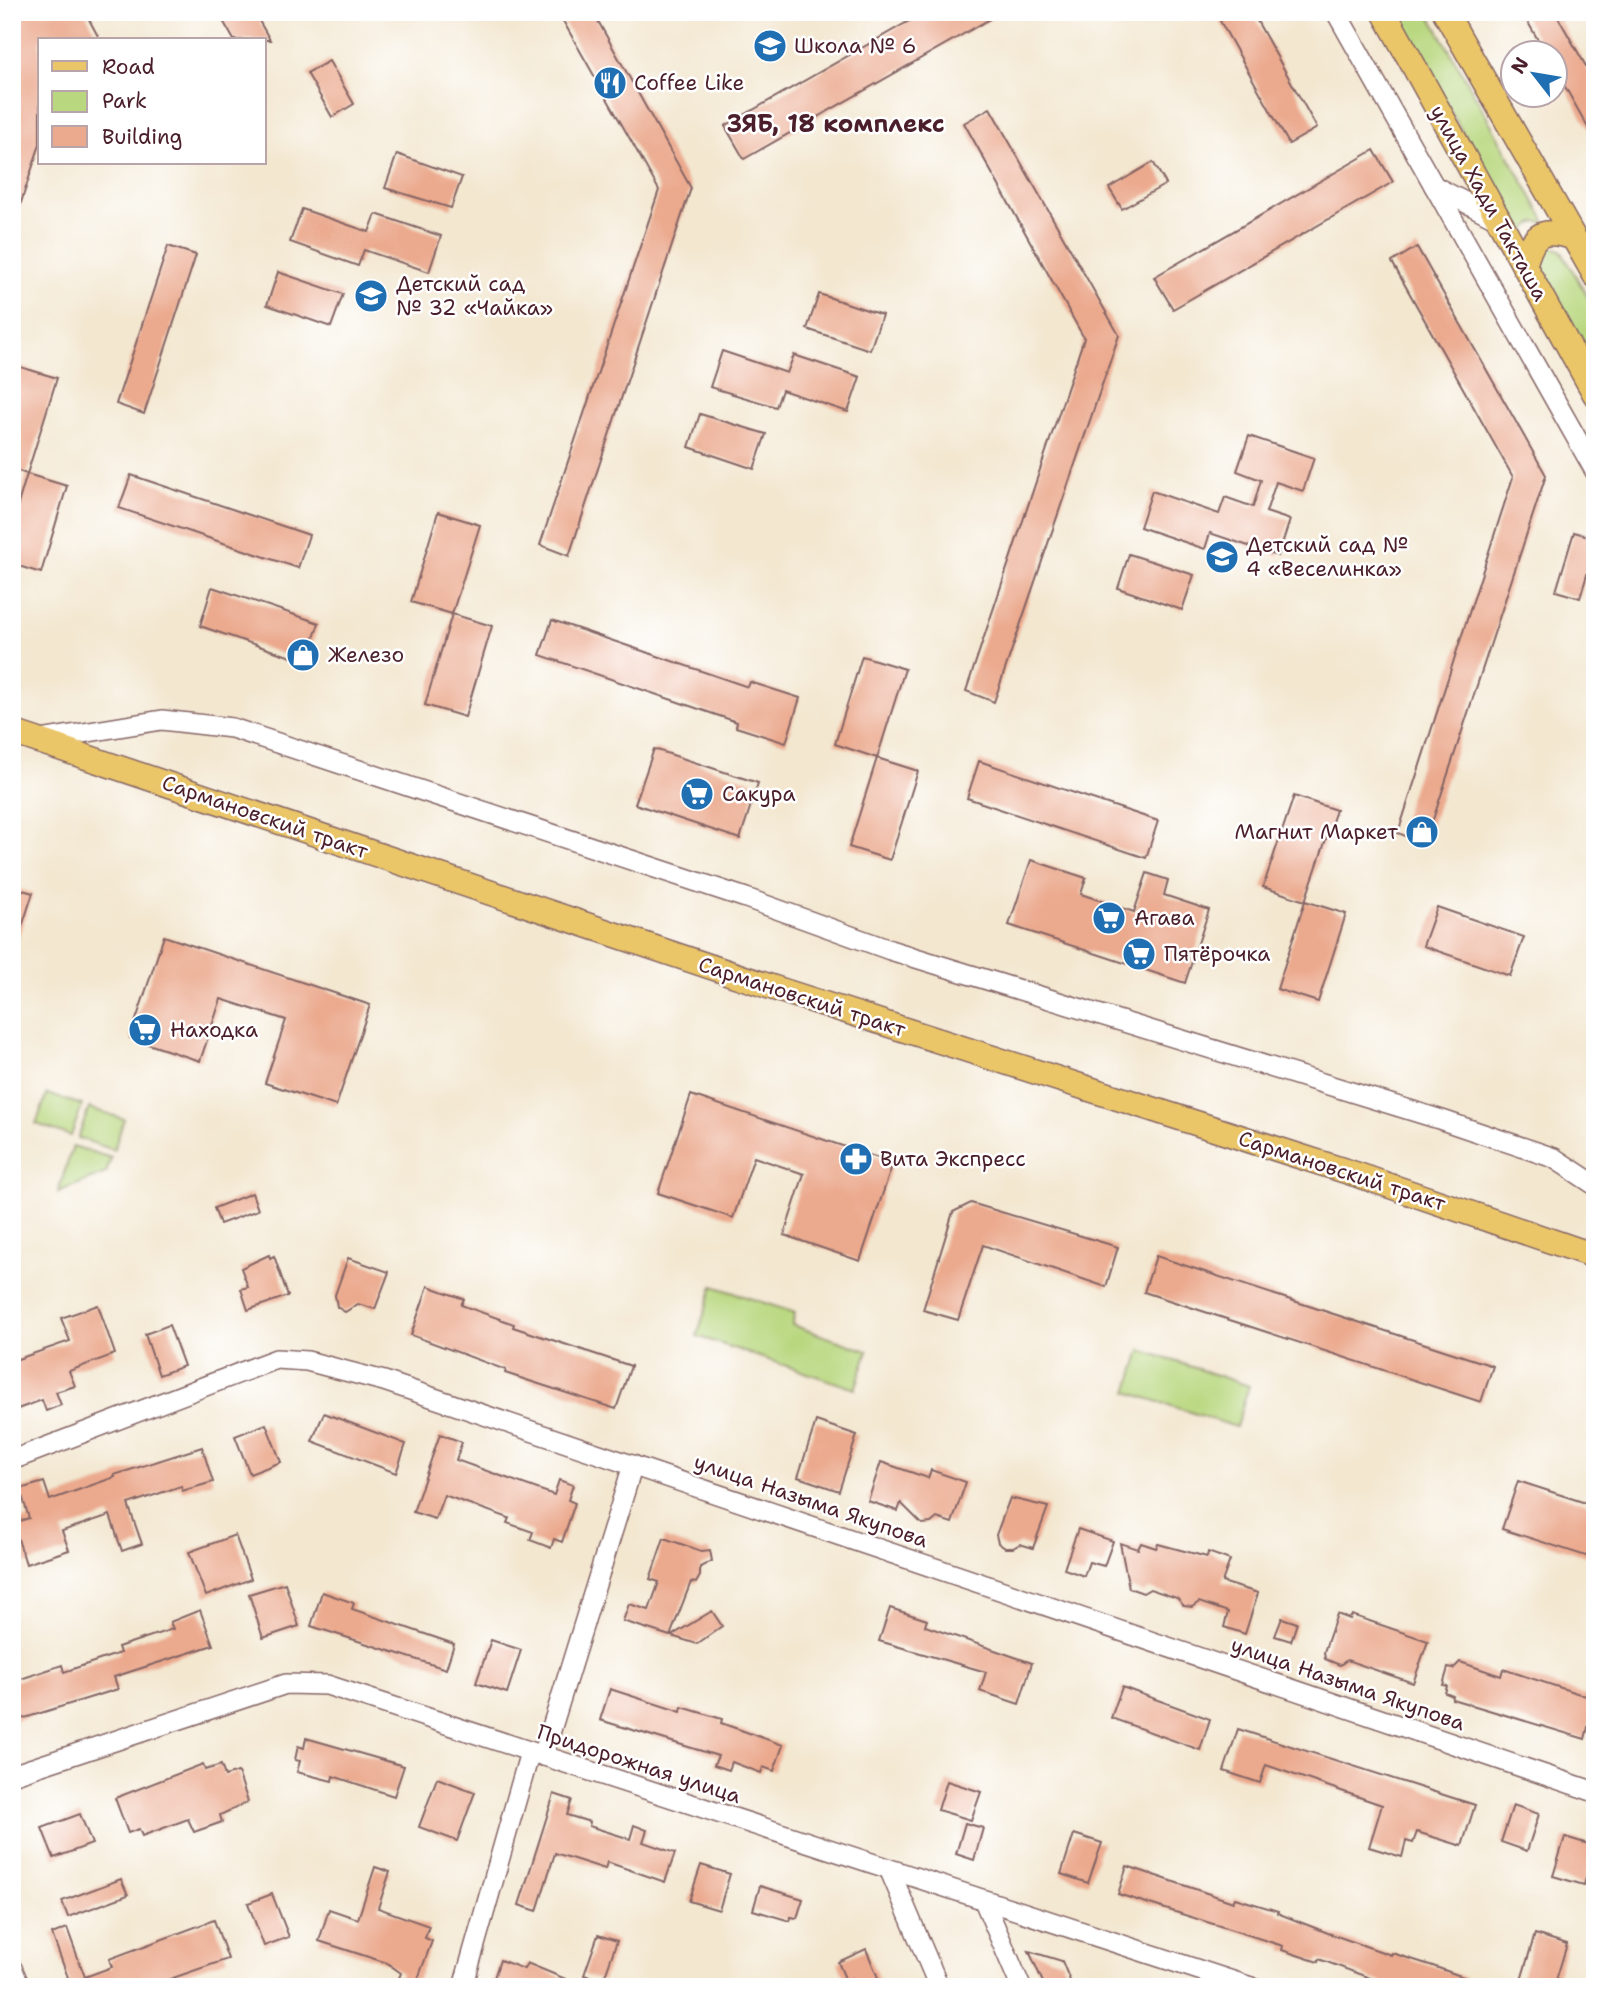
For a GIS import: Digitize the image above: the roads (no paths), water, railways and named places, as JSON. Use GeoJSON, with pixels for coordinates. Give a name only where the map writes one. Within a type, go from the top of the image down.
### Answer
{"type":"FeatureCollection","features":[{"type":"Feature","properties":{"kind":"main road","name":"улица Хади Такташа"},"geometry":{"type":"LineString","coordinates":[[1384,12],[1595,394]]}},
{"type":"Feature","properties":{"kind":"main road"},"geometry":{"type":"LineString","coordinates":[[1445,12],[1595,275]]}},
{"type":"Feature","properties":{"kind":"main road"},"geometry":{"type":"LineString","coordinates":[[1524,266],[1530,245],[1538,236],[1552,232],[1572,237]]}},
{"type":"Feature","properties":{"kind":"main road","name":"Сармановский тракт"},"geometry":{"type":"LineString","coordinates":[[12,732],[774,988],[1358,1175],[1595,1256]]}},
{"type":"Feature","properties":{"kind":"street"},"geometry":{"type":"LineString","coordinates":[[1336,12],[1595,471]]}},
{"type":"Feature","properties":{"kind":"street"},"geometry":{"type":"LineString","coordinates":[[1433,185],[1499,220]]}},
{"type":"Feature","properties":{"kind":"street"},"geometry":{"type":"LineString","coordinates":[[38,741],[162,720],[232,728],[746,898],[890,950],[1554,1158],[1595,1185]]}},
{"type":"Feature","properties":{"kind":"street","name":"улица Назыма Якупова"},"geometry":{"type":"LineString","coordinates":[[12,1460],[276,1359],[307,1361],[384,1381],[1595,1792]]}},
{"type":"Feature","properties":{"kind":"street"},"geometry":{"type":"LineString","coordinates":[[463,1987],[536,1754],[633,1465]]}},
{"type":"Feature","properties":{"kind":"street","name":"Придорожная улица"},"geometry":{"type":"LineString","coordinates":[[12,1775],[286,1684],[327,1685],[1251,1987]]}},
{"type":"Feature","properties":{"kind":"street"},"geometry":{"type":"LineString","coordinates":[[890,1871],[939,1987]]}},
{"type":"Feature","properties":{"kind":"street"},"geometry":{"type":"LineString","coordinates":[[984,1901],[1021,1987]]}},
{"type":"Feature","properties":{"kind":"street"},"geometry":{"type":"LineString","coordinates":[[12,1968],[20,1987]]}},
{"type":"Feature","properties":{"kind":"place","name":"Школа № 6"},"geometry":{"type":"Point","coordinates":[770,46]}},
{"type":"Feature","properties":{"kind":"place","name":"Coffee Like"},"geometry":{"type":"Point","coordinates":[610,83]}},
{"type":"Feature","properties":{"kind":"place","name":"Детский сад № 32 «Чайка»"},"geometry":{"type":"Point","coordinates":[371,296]}},
{"type":"Feature","properties":{"kind":"place","name":"Детский сад № 4 «Веселинка»"},"geometry":{"type":"Point","coordinates":[1222,557]}},
{"type":"Feature","properties":{"kind":"place","name":"Железо"},"geometry":{"type":"Point","coordinates":[303,655]}},
{"type":"Feature","properties":{"kind":"place","name":"Сакура"},"geometry":{"type":"Point","coordinates":[697,794]}},
{"type":"Feature","properties":{"kind":"place","name":"Магнит Маркет"},"geometry":{"type":"Point","coordinates":[1422,832]}},
{"type":"Feature","properties":{"kind":"place","name":"Агава"},"geometry":{"type":"Point","coordinates":[1109,918]}},
{"type":"Feature","properties":{"kind":"place","name":"Пятёрочка"},"geometry":{"type":"Point","coordinates":[1139,954]}},
{"type":"Feature","properties":{"kind":"place","name":"Находка"},"geometry":{"type":"Point","coordinates":[145,1030]}},
{"type":"Feature","properties":{"kind":"place","name":"Вита Экспресс"},"geometry":{"type":"Point","coordinates":[856,1159]}},
{"type":"Feature","properties":{"kind":"district","name":"ЗЯБ, 18 комплекс"},"geometry":{"type":"Point","coordinates":[836,124]}}]}
